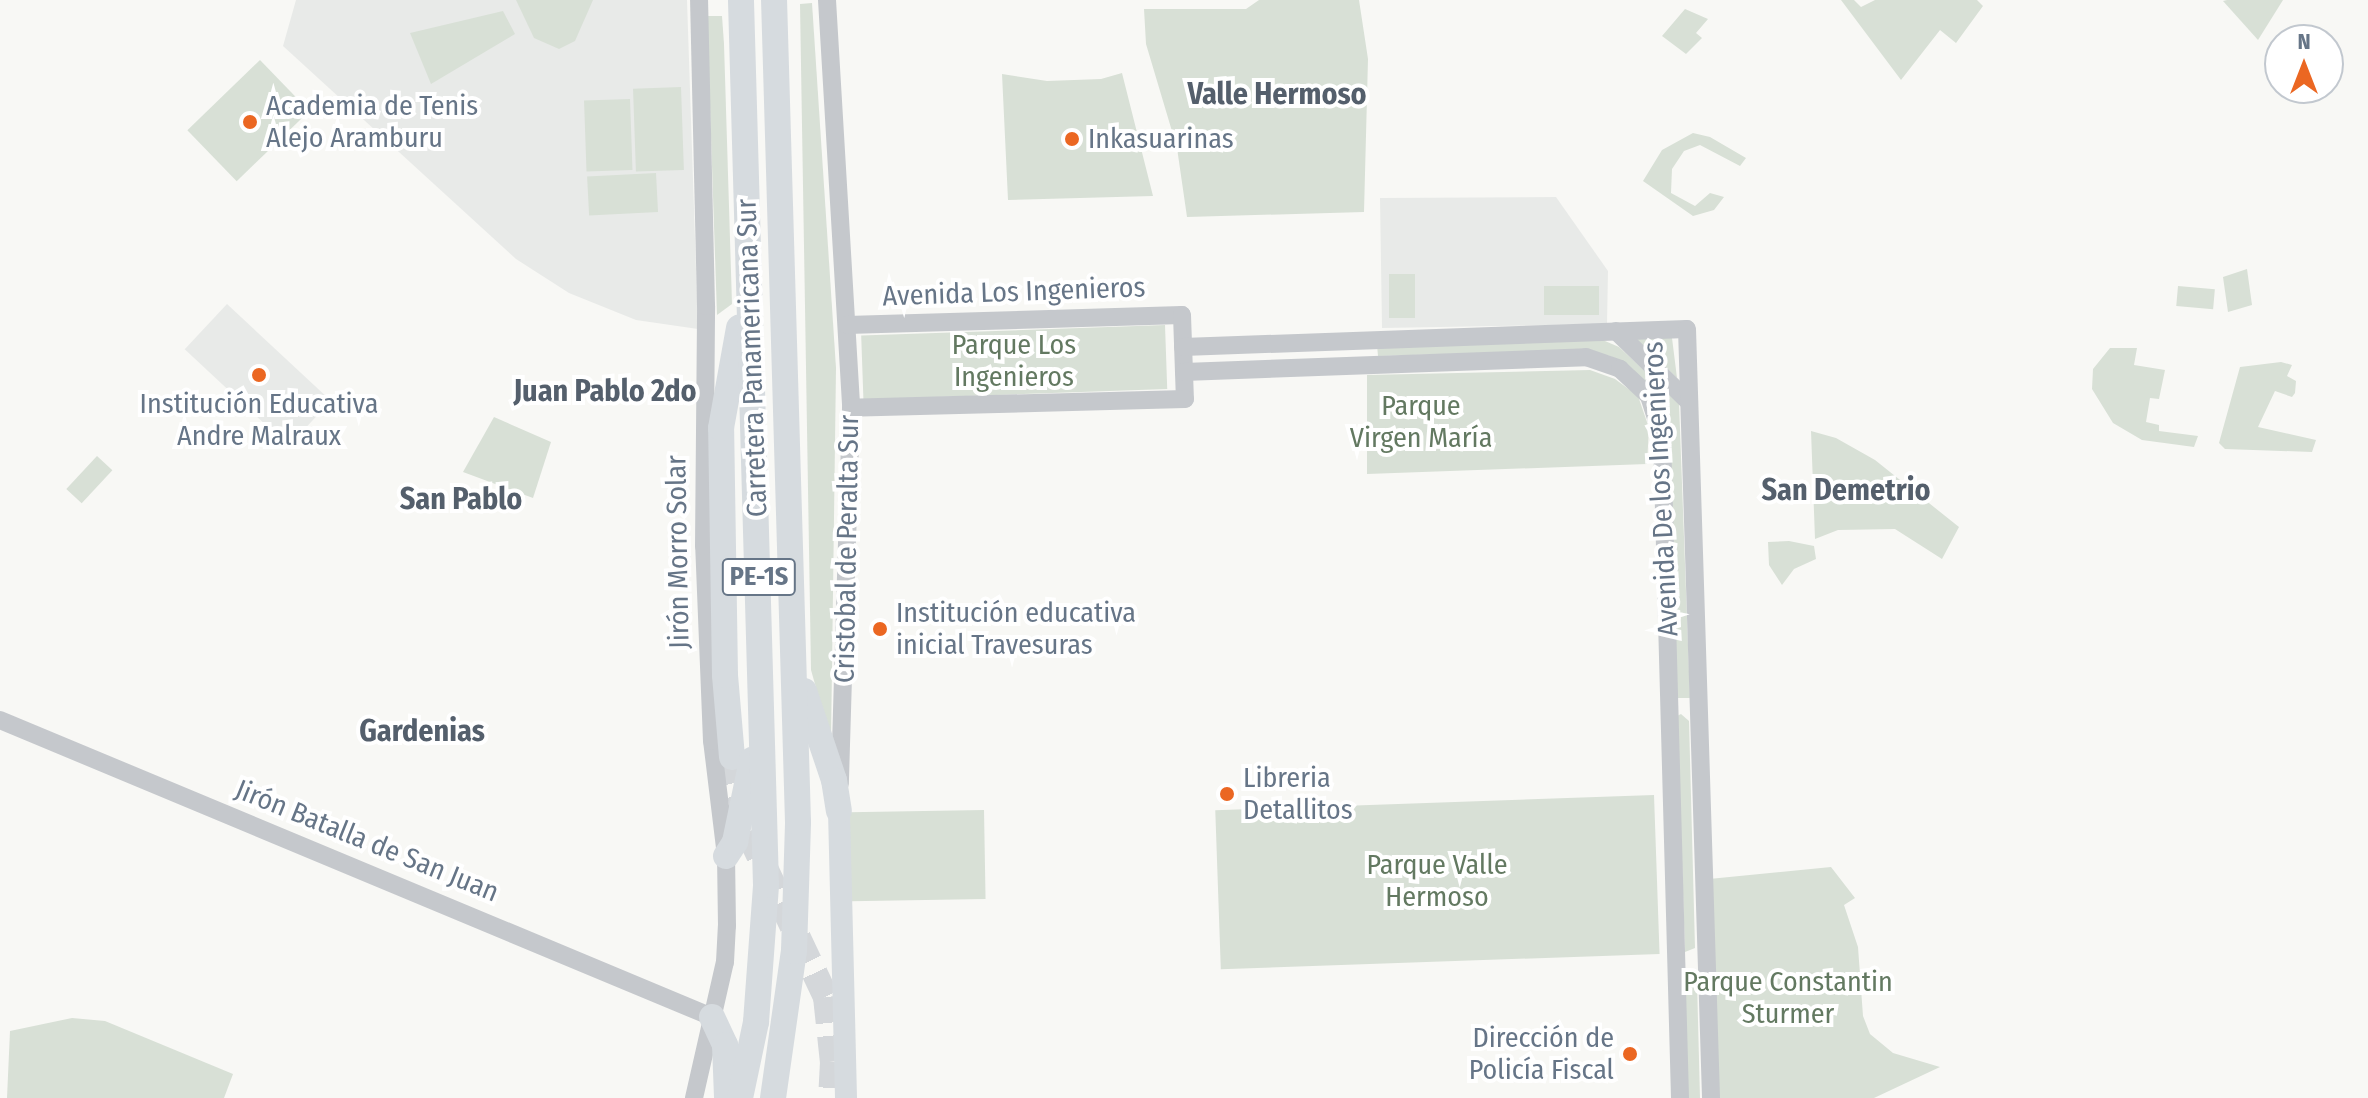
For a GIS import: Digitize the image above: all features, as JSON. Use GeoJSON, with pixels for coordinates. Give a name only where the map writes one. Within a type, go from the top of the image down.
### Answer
{"type":"FeatureCollection","features":[{"type":"Feature","properties":{"kind":"highway","name":"Carretera Panamericana Sur"},"geometry":{"type":"LineString","coordinates":[[740,1098],[756,1022],[764,947],[763,677],[741,0]]}},
{"type":"Feature","properties":{"kind":"highway","name":"Carretera Panamericana Sur"},"geometry":{"type":"LineString","coordinates":[[773,1098],[787,1026],[796,912],[795,665],[774,0]]}},
{"type":"Feature","properties":{"kind":"highway"},"geometry":{"type":"LineString","coordinates":[[732,757],[725,675],[721,428],[736,337],[749,302]]}},
{"type":"Feature","properties":{"kind":"highway"},"geometry":{"type":"LineString","coordinates":[[795,665],[834,780],[839,811]]}},
{"type":"Feature","properties":{"kind":"highway"},"geometry":{"type":"LineString","coordinates":[[726,856],[749,786],[763,677]]}},
{"type":"Feature","properties":{"kind":"highway"},"geometry":{"type":"LineString","coordinates":[[712,1017],[725,1045],[727,1098]]}},
{"type":"Feature","properties":{"kind":"main road","name":"Cristobal de Peralta Sur"},"geometry":{"type":"LineString","coordinates":[[839,811],[846,1098]]}},
{"type":"Feature","properties":{"kind":"street","name":"Jirón Morro Solar"},"geometry":{"type":"LineString","coordinates":[[694,1098],[727,939],[726,856],[712,741],[704,546],[706,306],[699,0]]}},
{"type":"Feature","properties":{"kind":"street","name":"Cristobal de Peralta Sur"},"geometry":{"type":"LineString","coordinates":[[827,0],[851,408],[839,811]]}},
{"type":"Feature","properties":{"kind":"street","name":"Avenida Los Ingenieros"},"geometry":{"type":"LineString","coordinates":[[847,325],[1182,315],[1183,347]]}},
{"type":"Feature","properties":{"kind":"street","name":"Avenida De los Ingenieros"},"geometry":{"type":"LineString","coordinates":[[1183,347],[1687,329],[1711,1098]]}},
{"type":"Feature","properties":{"kind":"street"},"geometry":{"type":"LineString","coordinates":[[1616,331],[1689,402]]}},
{"type":"Feature","properties":{"kind":"street"},"geometry":{"type":"LineString","coordinates":[[851,408],[1185,399],[1183,347]]}},
{"type":"Feature","properties":{"kind":"street","name":"Avenida De los Ingenieros"},"geometry":{"type":"LineString","coordinates":[[1184,372],[1586,357],[1620,369],[1649,396],[1662,437],[1680,1098]]}},
{"type":"Feature","properties":{"kind":"street","name":"Jirón Batalla de San Juan"},"geometry":{"type":"LineString","coordinates":[[0,720],[712,1017]]}},
{"type":"Feature","properties":{"kind":"shaded area"},"geometry":{"type":"Polygon","coordinates":[[[296,0],[687,0],[698,329],[636,320],[569,293],[516,259],[283,46],[296,0]]]}},
{"type":"Feature","properties":{"kind":"shaded area"},"geometry":{"type":"Polygon","coordinates":[[[1556,197],[1608,271],[1607,324],[1382,328],[1380,198],[1556,197]]]}},
{"type":"Feature","properties":{"kind":"shaded area","name":"Institución Educativa Andre Malraux"},"geometry":{"type":"Polygon","coordinates":[[[227,304],[331,401],[289,446],[185,349],[227,304]]]}},
{"type":"Feature","properties":{"kind":"green space"},"geometry":{"type":"Polygon","coordinates":[[[516,0],[593,0],[575,41],[559,49],[534,38],[516,0]]]}},
{"type":"Feature","properties":{"kind":"green space"},"geometry":{"type":"Polygon","coordinates":[[[1259,0],[1359,0],[1368,59],[1364,212],[1187,217],[1177,148],[1146,44],[1144,9],[1246,9],[1259,0]]]}},
{"type":"Feature","properties":{"kind":"green space"},"geometry":{"type":"Polygon","coordinates":[[[1841,0],[1854,0],[1861,7],[1875,0],[1977,0],[1983,6],[1956,43],[1940,30],[1901,80],[1841,0]]]}},
{"type":"Feature","properties":{"kind":"green space"},"geometry":{"type":"Polygon","coordinates":[[[2283,0],[2268,24],[2264,24],[2258,40],[2223,1],[2283,0]]]}},
{"type":"Feature","properties":{"kind":"green space"},"geometry":{"type":"Polygon","coordinates":[[[812,3],[836,368],[831,741],[811,670],[800,4],[812,3]]]}},
{"type":"Feature","properties":{"kind":"green space"},"geometry":{"type":"Polygon","coordinates":[[[1685,9],[1708,19],[1696,33],[1702,38],[1686,54],[1662,36],[1685,9]]]}},
{"type":"Feature","properties":{"kind":"green space"},"geometry":{"type":"Polygon","coordinates":[[[503,11],[515,34],[431,84],[410,33],[503,11]]]}},
{"type":"Feature","properties":{"kind":"green space"},"geometry":{"type":"Polygon","coordinates":[[[707,16],[722,16],[724,44],[732,304],[717,315],[707,16]]]}},
{"type":"Feature","properties":{"kind":"green space","name":"Academia de Tenis Alejo Aramburu"},"geometry":{"type":"Polygon","coordinates":[[[260,60],[309,111],[237,181],[187,130],[260,60]]]}},
{"type":"Feature","properties":{"kind":"green space","name":"Inkasuarinas"},"geometry":{"type":"Polygon","coordinates":[[[1122,73],[1153,196],[1008,200],[1002,74],[1047,81],[1101,79],[1122,73]]]}},
{"type":"Feature","properties":{"kind":"green space"},"geometry":{"type":"Polygon","coordinates":[[[681,87],[684,170],[636,172],[633,89],[681,87]]]}},
{"type":"Feature","properties":{"kind":"green space"},"geometry":{"type":"Polygon","coordinates":[[[630,99],[632,170],[587,172],[584,101],[630,99]]]}},
{"type":"Feature","properties":{"kind":"green space"},"geometry":{"type":"Polygon","coordinates":[[[1693,133],[1710,137],[1746,158],[1740,166],[1700,145],[1684,151],[1672,169],[1671,193],[1695,206],[1710,193],[1724,197],[1714,210],[1693,216],[1643,181],[1662,150],[1693,133]]]}},
{"type":"Feature","properties":{"kind":"green space"},"geometry":{"type":"Polygon","coordinates":[[[656,173],[658,212],[589,216],[587,177],[656,173]]]}},
{"type":"Feature","properties":{"kind":"green space"},"geometry":{"type":"Polygon","coordinates":[[[2247,269],[2252,305],[2228,312],[2223,277],[2247,269]]]}},
{"type":"Feature","properties":{"kind":"green space"},"geometry":{"type":"Polygon","coordinates":[[[1389,274],[1415,274],[1415,318],[1389,318],[1389,274]]]}},
{"type":"Feature","properties":{"kind":"green space"},"geometry":{"type":"Polygon","coordinates":[[[1544,286],[1599,286],[1599,315],[1544,315],[1544,286]]]}},
{"type":"Feature","properties":{"kind":"green space"},"geometry":{"type":"Polygon","coordinates":[[[2178,286],[2215,289],[2213,309],[2176,306],[2178,286]]]}},
{"type":"Feature","properties":{"kind":"green space","name":"Parque Los Ingenieros"},"geometry":{"type":"Polygon","coordinates":[[[1165,325],[1167,389],[863,400],[861,336],[1165,325]]]}},
{"type":"Feature","properties":{"kind":"green space"},"geometry":{"type":"Polygon","coordinates":[[[1633,336],[1672,338],[1677,378],[1633,336]]]}},
{"type":"Feature","properties":{"kind":"green space"},"geometry":{"type":"Polygon","coordinates":[[[1598,338],[1619,347],[1679,403],[1690,698],[1676,698],[1667,432],[1633,369],[1610,356],[1582,350],[1378,356],[1377,345],[1598,338]]]}},
{"type":"Feature","properties":{"kind":"green space"},"geometry":{"type":"Polygon","coordinates":[[[2110,348],[2137,348],[2134,365],[2165,370],[2159,399],[2150,398],[2146,422],[2159,425],[2159,431],[2198,436],[2194,447],[2142,440],[2113,423],[2092,389],[2093,369],[2110,348]]]}},
{"type":"Feature","properties":{"kind":"green space"},"geometry":{"type":"Polygon","coordinates":[[[2281,362],[2292,365],[2287,376],[2296,381],[2295,393],[2292,397],[2275,391],[2258,427],[2316,440],[2312,452],[2225,449],[2219,443],[2240,367],[2281,362]]]}},
{"type":"Feature","properties":{"kind":"green space","name":"Parque Virgen María"},"geometry":{"type":"Polygon","coordinates":[[[1590,370],[1615,379],[1638,396],[1649,428],[1647,464],[1367,474],[1367,375],[1590,370]]]}},
{"type":"Feature","properties":{"kind":"green space"},"geometry":{"type":"Polygon","coordinates":[[[494,417],[551,442],[533,498],[463,472],[494,417]]]}},
{"type":"Feature","properties":{"kind":"green space"},"geometry":{"type":"Polygon","coordinates":[[[1811,431],[1836,438],[1875,460],[1959,527],[1942,559],[1895,529],[1838,530],[1815,539],[1811,431]]]}},
{"type":"Feature","properties":{"kind":"green space"},"geometry":{"type":"Polygon","coordinates":[[[97,456],[112,470],[82,503],[66,489],[97,456]]]}},
{"type":"Feature","properties":{"kind":"green space"},"geometry":{"type":"Polygon","coordinates":[[[1789,541],[1814,546],[1816,559],[1794,569],[1782,585],[1769,565],[1768,542],[1789,541]]]}},
{"type":"Feature","properties":{"kind":"green space"},"geometry":{"type":"Polygon","coordinates":[[[1681,714],[1689,721],[1695,948],[1685,952],[1677,716],[1681,714]]]}},
{"type":"Feature","properties":{"kind":"green space","name":"Parque Valle Hermoso"},"geometry":{"type":"Polygon","coordinates":[[[1654,795],[1660,954],[1221,969],[1215,810],[1654,795]]]}},
{"type":"Feature","properties":{"kind":"green space"},"geometry":{"type":"Polygon","coordinates":[[[984,810],[986,899],[851,901],[849,812],[984,810]]]}},
{"type":"Feature","properties":{"kind":"green space","name":"Parque Constantin Sturmer"},"geometry":{"type":"Polygon","coordinates":[[[1831,867],[1855,898],[1844,905],[1858,947],[1863,1016],[1870,1034],[1893,1053],[1940,1067],[1874,1098],[1716,1098],[1709,879],[1831,867]]]}},
{"type":"Feature","properties":{"kind":"green space"},"geometry":{"type":"Polygon","coordinates":[[[1693,974],[1697,982],[1700,1098],[1687,1098],[1685,975],[1693,974]]]}},
{"type":"Feature","properties":{"kind":"green space"},"geometry":{"type":"Polygon","coordinates":[[[72,1018],[105,1021],[233,1074],[224,1098],[7,1098],[10,1031],[72,1018]]]}},
{"type":"Feature","properties":{"kind":"tunnel"},"geometry":{"type":"LineString","coordinates":[[732,757],[748,832],[826,997],[833,1062],[831,1098]]}},
{"type":"Feature","properties":{"kind":"place","name":"Academia de Tenis Alejo Aramburu"},"geometry":{"type":"Point","coordinates":[250,122]}},
{"type":"Feature","properties":{"kind":"place","name":"Inkasuarinas"},"geometry":{"type":"Point","coordinates":[1072,139]}},
{"type":"Feature","properties":{"kind":"place","name":"Institución Educativa Andre Malraux"},"geometry":{"type":"Point","coordinates":[259,375]}},
{"type":"Feature","properties":{"kind":"place","name":"Institución educativa inicial Travesuras"},"geometry":{"type":"Point","coordinates":[880,629]}},
{"type":"Feature","properties":{"kind":"place","name":"Libreria Detallitos"},"geometry":{"type":"Point","coordinates":[1227,794]}},
{"type":"Feature","properties":{"kind":"place","name":"Dirección de Policía Fiscal"},"geometry":{"type":"Point","coordinates":[1630,1054]}},
{"type":"Feature","properties":{"kind":"district","name":"Valle Hermoso"},"geometry":{"type":"Point","coordinates":[1277,94]}},
{"type":"Feature","properties":{"kind":"district","name":"Juan Pablo 2do"},"geometry":{"type":"Point","coordinates":[605,391]}},
{"type":"Feature","properties":{"kind":"district","name":"San Demetrio"},"geometry":{"type":"Point","coordinates":[1846,490]}},
{"type":"Feature","properties":{"kind":"district","name":"San Pablo"},"geometry":{"type":"Point","coordinates":[461,499]}},
{"type":"Feature","properties":{"kind":"district","name":"Gardenias"},"geometry":{"type":"Point","coordinates":[422,731]}}]}
